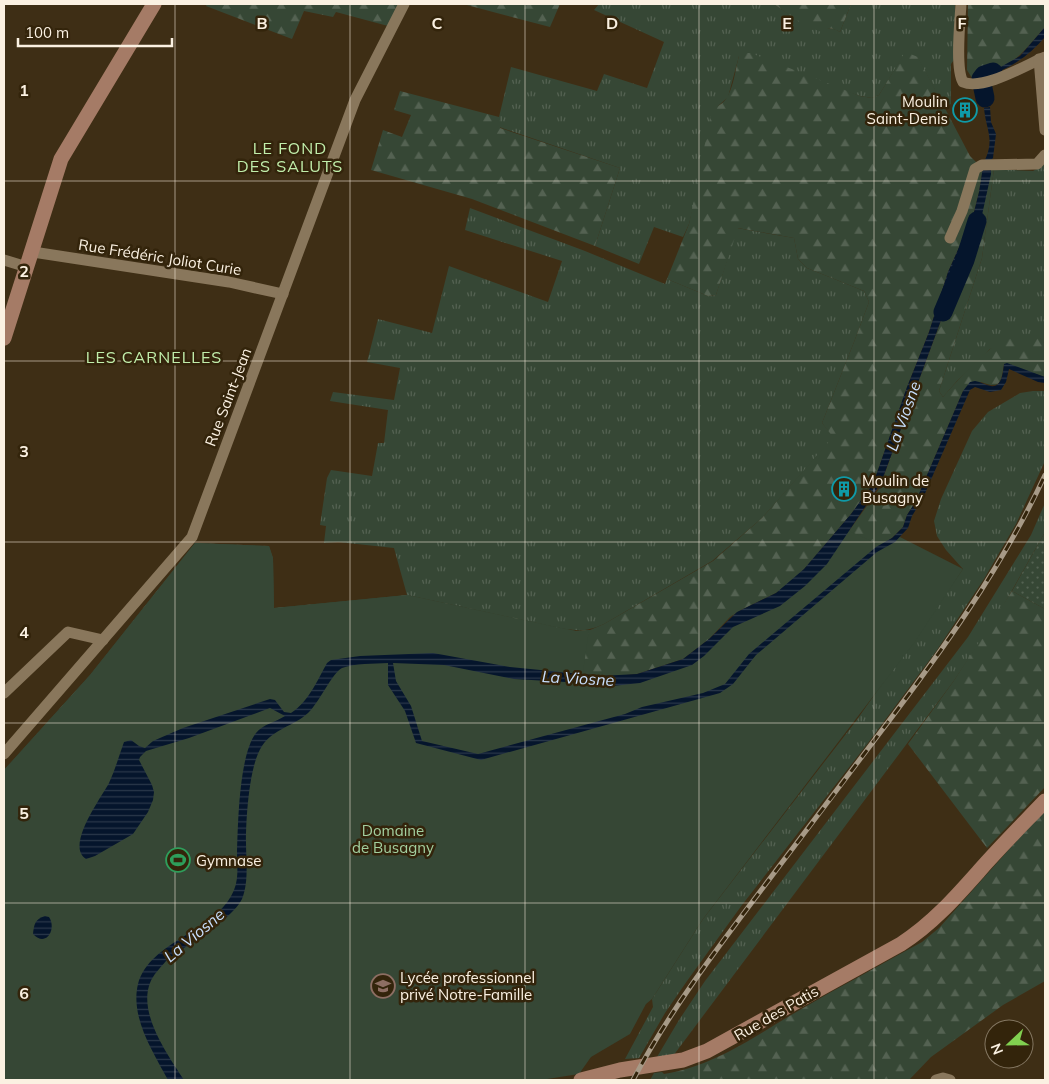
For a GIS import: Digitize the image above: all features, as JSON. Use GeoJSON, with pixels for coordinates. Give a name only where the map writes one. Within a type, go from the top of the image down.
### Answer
{"type":"FeatureCollection","features":[{"type":"Feature","properties":{"kind":"main road"},"geometry":{"type":"LineString","coordinates":[[4,338],[61,159],[154,4]]}},
{"type":"Feature","properties":{"kind":"main road","name":"Rue des Patis"},"geometry":{"type":"LineString","coordinates":[[581,1080],[620,1070],[683,1060],[707,1051],[919,931],[945,908],[1045,801]]}},
{"type":"Feature","properties":{"kind":"street","name":"Rue Saint-Jean"},"geometry":{"type":"LineString","coordinates":[[4,754],[192,537],[356,100],[404,4]]}},
{"type":"Feature","properties":{"kind":"street"},"geometry":{"type":"LineString","coordinates":[[961,4],[959,73],[964,82],[971,84],[982,83],[1042,58],[1045,130]]}},
{"type":"Feature","properties":{"kind":"street"},"geometry":{"type":"LineString","coordinates":[[950,238],[962,211],[975,169],[987,165],[1037,164],[1045,155]]}},
{"type":"Feature","properties":{"kind":"street","name":"Rue Frédéric Joliot Curie"},"geometry":{"type":"LineString","coordinates":[[32,252],[229,282],[283,294]]}},
{"type":"Feature","properties":{"kind":"street"},"geometry":{"type":"LineString","coordinates":[[4,260],[27,267]]}},
{"type":"Feature","properties":{"kind":"street"},"geometry":{"type":"LineString","coordinates":[[4,693],[68,632],[104,640]]}},
{"type":"Feature","properties":{"kind":"street"},"geometry":{"type":"LineString","coordinates":[[936,1080],[943,1078],[950,1080]]}},
{"type":"Feature","properties":{"kind":"green space"},"geometry":{"type":"Polygon","coordinates":[[[207,4],[400,4],[388,26],[336,12],[333,17],[304,11],[292,39],[206,6],[207,4]]]}},
{"type":"Feature","properties":{"kind":"green space"},"geometry":{"type":"Polygon","coordinates":[[[463,4],[560,4],[550,27],[463,4]]]}},
{"type":"Feature","properties":{"kind":"green space"},"geometry":{"type":"Polygon","coordinates":[[[599,4],[774,4],[804,22],[840,32],[851,4],[955,4],[956,57],[951,64],[951,104],[944,107],[918,58],[905,53],[879,95],[872,98],[860,96],[739,56],[728,97],[717,107],[689,224],[683,237],[654,227],[639,264],[595,246],[620,168],[499,127],[499,117],[511,67],[597,91],[604,74],[647,88],[664,42],[594,10],[599,4]]]}},
{"type":"Feature","properties":{"kind":"green space"},"geometry":{"type":"Polygon","coordinates":[[[774,4],[851,4],[840,32],[826,29],[821,32],[802,23],[774,4]]]}},
{"type":"Feature","properties":{"kind":"green space"},"geometry":{"type":"Polygon","coordinates":[[[968,4],[1045,4],[1045,27],[1019,56],[1003,67],[984,72],[979,81],[972,78],[967,70],[968,4]]]}},
{"type":"Feature","properties":{"kind":"green space"},"geometry":{"type":"Polygon","coordinates":[[[905,52],[918,57],[970,156],[981,167],[994,169],[982,258],[939,391],[943,397],[985,353],[1004,340],[1016,335],[1033,335],[1043,341],[1046,353],[1045,377],[1004,364],[1001,380],[996,385],[981,382],[963,391],[903,527],[785,625],[640,683],[780,606],[849,531],[879,489],[961,266],[982,215],[983,168],[973,216],[948,272],[929,332],[907,387],[873,484],[851,514],[800,574],[776,593],[730,617],[709,639],[683,659],[637,674],[615,676],[584,674],[4,770],[90,675],[195,543],[269,546],[273,558],[274,608],[407,595],[576,631],[590,630],[604,624],[713,561],[762,518],[833,437],[822,423],[869,302],[864,291],[807,268],[798,259],[794,238],[738,228],[716,295],[708,296],[667,279],[689,224],[712,108],[719,106],[728,95],[739,56],[744,53],[751,53],[860,96],[872,98],[879,95],[905,52]]]}},
{"type":"Feature","properties":{"kind":"green space"},"geometry":{"type":"Polygon","coordinates":[[[400,91],[499,117],[500,128],[620,168],[595,246],[472,199],[371,170],[383,130],[402,137],[411,115],[394,110],[400,91]]]}},
{"type":"Feature","properties":{"kind":"green space"},"geometry":{"type":"Polygon","coordinates":[[[1045,164],[1045,344],[1040,338],[990,349],[943,397],[939,391],[982,258],[994,169],[1033,171],[1045,164]]]}},
{"type":"Feature","properties":{"kind":"green space"},"geometry":{"type":"Polygon","coordinates":[[[470,208],[585,251],[665,284],[667,279],[708,296],[716,295],[737,228],[794,238],[798,259],[807,268],[864,291],[869,302],[822,423],[834,437],[762,518],[712,561],[604,624],[587,630],[560,628],[407,595],[394,548],[338,542],[324,543],[326,526],[320,525],[327,478],[331,470],[372,476],[378,443],[384,443],[388,410],[330,401],[333,392],[394,400],[400,368],[367,362],[378,319],[432,333],[449,266],[548,302],[562,261],[465,230],[470,208]]]}},
{"type":"Feature","properties":{"kind":"green space"},"geometry":{"type":"Polygon","coordinates":[[[1045,391],[1045,461],[1016,524],[984,579],[937,650],[868,743],[742,905],[687,981],[665,1013],[639,1058],[625,1059],[653,1007],[652,999],[703,919],[856,721],[963,569],[946,550],[937,536],[934,521],[941,499],[972,431],[988,412],[1020,393],[1045,391]]]}},
{"type":"Feature","properties":{"kind":"green space"},"geometry":{"type":"Polygon","coordinates":[[[1045,503],[1045,532],[998,615],[953,682],[673,1056],[657,1057],[705,981],[968,637],[1031,535],[1045,503]]]}},
{"type":"Feature","properties":{"kind":"green space","name":"Domaine de Busagny"},"geometry":{"type":"Polygon","coordinates":[[[845,529],[882,546],[898,536],[963,569],[914,643],[703,919],[652,999],[646,1004],[630,1034],[591,1057],[579,1074],[541,1080],[4,1080],[4,770],[90,675],[195,543],[269,546],[273,558],[274,608],[407,595],[560,628],[576,631],[589,630],[582,679],[607,681],[675,667],[728,626],[779,600],[845,529]]]}},
{"type":"Feature","properties":{"kind":"green space"},"geometry":{"type":"Polygon","coordinates":[[[1045,532],[1045,609],[1012,591],[1045,532]]]}},
{"type":"Feature","properties":{"kind":"green space"},"geometry":{"type":"Polygon","coordinates":[[[1012,591],[1045,609],[1045,787],[987,848],[908,744],[953,682],[1012,591]]]}},
{"type":"Feature","properties":{"kind":"green space"},"geometry":{"type":"Polygon","coordinates":[[[1045,811],[1045,981],[1003,1005],[931,1057],[909,1080],[650,1080],[654,1073],[662,1072],[664,1074],[683,1070],[734,1049],[813,1002],[922,942],[939,928],[1045,811]]]}},
{"type":"Feature","properties":{"kind":"water"},"geometry":{"type":"Polygon","coordinates":[[[1045,27],[1045,37],[1026,56],[1011,66],[985,76],[984,80],[979,78],[984,72],[997,69],[1020,56],[1045,27]]]}},
{"type":"Feature","properties":{"kind":"water"},"geometry":{"type":"Polygon","coordinates":[[[990,107],[991,122],[996,134],[993,158],[985,160],[990,140],[984,108],[990,107]]]}},
{"type":"Feature","properties":{"kind":"water"},"geometry":{"type":"Polygon","coordinates":[[[983,167],[991,169],[991,174],[982,215],[961,266],[881,483],[827,564],[805,586],[780,606],[733,627],[704,656],[692,665],[640,683],[603,687],[566,682],[514,679],[444,665],[393,663],[396,681],[411,706],[422,741],[478,754],[625,714],[642,707],[703,693],[725,684],[749,654],[876,547],[892,538],[903,527],[963,391],[970,382],[975,381],[991,386],[998,385],[1004,364],[1007,363],[1045,377],[1045,383],[1038,382],[1009,369],[1006,382],[1001,390],[990,392],[975,387],[970,390],[908,528],[895,542],[877,552],[756,655],[733,684],[720,693],[481,760],[416,743],[405,711],[388,685],[388,663],[353,665],[338,671],[308,713],[267,740],[258,755],[249,793],[246,832],[246,878],[242,899],[229,915],[166,961],[150,983],[147,995],[151,1021],[163,1046],[184,1080],[168,1080],[144,1034],[137,1009],[136,996],[138,984],[145,969],[156,957],[214,916],[234,890],[237,876],[240,790],[250,743],[259,730],[285,716],[270,708],[189,738],[146,751],[139,760],[154,792],[148,812],[133,834],[95,856],[86,859],[81,853],[82,833],[109,783],[124,742],[131,740],[145,748],[153,741],[183,728],[270,699],[275,700],[284,712],[291,713],[308,697],[327,663],[331,660],[360,656],[433,653],[510,667],[601,676],[637,674],[683,659],[709,639],[737,612],[776,593],[804,569],[851,514],[873,484],[907,387],[929,332],[948,272],[973,216],[983,167]]]}},
{"type":"Feature","properties":{"kind":"water"},"geometry":{"type":"Polygon","coordinates":[[[45,916],[49,917],[52,927],[49,935],[42,939],[33,934],[33,930],[37,920],[45,916]]]}},
{"type":"Feature","properties":{"kind":"waterway","name":"La Viosne"},"geometry":{"type":"LineString","coordinates":[[985,98],[981,79],[984,75],[993,72]]}},
{"type":"Feature","properties":{"kind":"waterway","name":"La Viosne"},"geometry":{"type":"LineString","coordinates":[[983,86],[988,98]]}},
{"type":"Feature","properties":{"kind":"waterway","name":"La Viosne"},"geometry":{"type":"LineString","coordinates":[[943,312],[965,260],[977,221]]}},
{"type":"Feature","properties":{"kind":"railway"},"geometry":{"type":"LineString","coordinates":[[633,1080],[677,1006],[710,959],[900,707],[968,611],[1009,544],[1045,475]]}},
{"type":"Feature","properties":{"kind":"place","name":"Moulin Saint-Denis"},"geometry":{"type":"Point","coordinates":[965,110]}},
{"type":"Feature","properties":{"kind":"place","name":"Moulin de Busagny"},"geometry":{"type":"Point","coordinates":[844,489]}},
{"type":"Feature","properties":{"kind":"place","name":"Gymnase"},"geometry":{"type":"Point","coordinates":[178,860]}},
{"type":"Feature","properties":{"kind":"place","name":"Lycée professionnel privé Notre-Famille"},"geometry":{"type":"Point","coordinates":[383,986]}},
{"type":"Feature","properties":{"kind":"district","name":"LE FOND DES SALUTS"},"geometry":{"type":"Point","coordinates":[290,157]}},
{"type":"Feature","properties":{"kind":"district","name":"LES CARNELLES"},"geometry":{"type":"Point","coordinates":[154,357]}}]}
